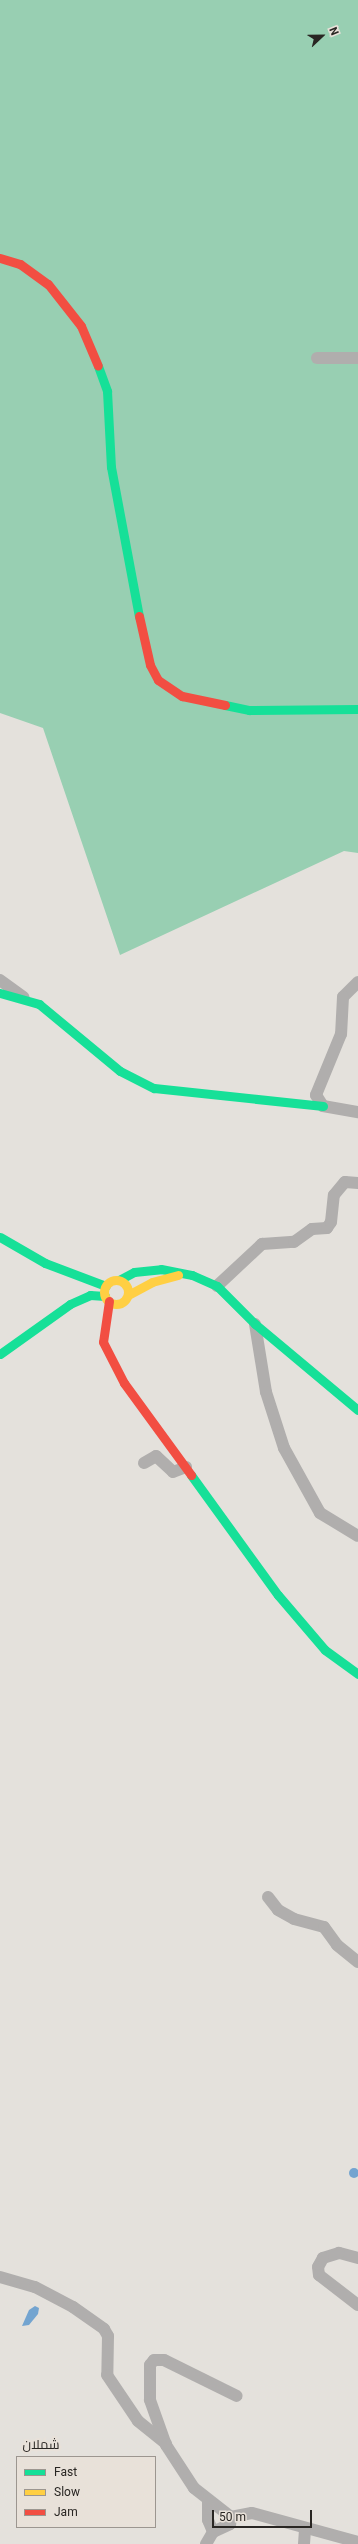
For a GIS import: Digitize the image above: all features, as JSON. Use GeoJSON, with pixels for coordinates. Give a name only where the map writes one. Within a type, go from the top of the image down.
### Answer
{"type":"FeatureCollection","features":[{"type":"Feature","properties":{"kind":"street"},"geometry":{"type":"LineString","coordinates":[[0,258],[20,264],[48,284],[81,326],[107,390],[112,467],[126,559],[150,665],[158,680],[182,696],[249,710],[358,709]]}},
{"type":"Feature","properties":{"kind":"street"},"geometry":{"type":"LineString","coordinates":[[317,358],[358,358]]}},
{"type":"Feature","properties":{"kind":"street"},"geometry":{"type":"LineString","coordinates":[[0,980],[24,998]]}},
{"type":"Feature","properties":{"kind":"street"},"geometry":{"type":"LineString","coordinates":[[323,1106],[316,1095],[341,1034],[342,997],[358,982]]}},
{"type":"Feature","properties":{"kind":"street"},"geometry":{"type":"LineString","coordinates":[[0,993],[24,998],[40,1004],[120,1071],[154,1088],[323,1106],[358,1112]]}},
{"type":"Feature","properties":{"kind":"street"},"geometry":{"type":"LineString","coordinates":[[218,1286],[262,1244],[294,1242],[312,1229],[327,1228],[331,1222],[334,1195],[344,1182],[358,1183]]}},
{"type":"Feature","properties":{"kind":"street"},"geometry":{"type":"LineString","coordinates":[[0,1236],[45,1263],[106,1286],[134,1272],[152,1269],[184,1273],[218,1286],[255,1324],[358,1410]]}},
{"type":"Feature","properties":{"kind":"street"},"geometry":{"type":"LineString","coordinates":[[110,1359],[120,1303],[128,1294],[152,1282],[184,1273]]}},
{"type":"Feature","properties":{"kind":"street"},"geometry":{"type":"LineString","coordinates":[[119,1280],[126,1285],[128,1294]]}},
{"type":"Feature","properties":{"kind":"street"},"geometry":{"type":"LineString","coordinates":[[106,1286],[107,1299],[103,1342],[110,1359],[278,1596],[325,1650],[358,1674]]}},
{"type":"Feature","properties":{"kind":"street"},"geometry":{"type":"LineString","coordinates":[[0,1354],[16,1346],[70,1304],[90,1295],[120,1303]]}},
{"type":"Feature","properties":{"kind":"street"},"geometry":{"type":"LineString","coordinates":[[255,1324],[266,1392],[284,1448],[320,1513],[358,1536]]}},
{"type":"Feature","properties":{"kind":"street"},"geometry":{"type":"LineString","coordinates":[[144,1463],[156,1456],[173,1472],[186,1467]]}},
{"type":"Feature","properties":{"kind":"street"},"geometry":{"type":"LineString","coordinates":[[268,1897],[278,1910],[294,1919],[324,1928],[337,1945],[358,1962]]}},
{"type":"Feature","properties":{"kind":"street"},"geometry":{"type":"LineString","coordinates":[[358,2258],[339,2253],[323,2258],[318,2267],[319,2275],[358,2306]]}},
{"type":"Feature","properties":{"kind":"street"},"geometry":{"type":"LineString","coordinates":[[0,2276],[35,2288],[73,2307],[104,2329],[108,2336],[107,2375],[138,2421],[166,2445]]}},
{"type":"Feature","properties":{"kind":"street"},"geometry":{"type":"LineString","coordinates":[[237,2396],[164,2360],[154,2360],[150,2365],[147,2384],[166,2445],[194,2488],[208,2501],[231,2517],[252,2513],[305,2530],[358,2542]]}},
{"type":"Feature","properties":{"kind":"street"},"geometry":{"type":"LineString","coordinates":[[208,2501],[208,2520],[213,2532]]}},
{"type":"Feature","properties":{"kind":"street"},"geometry":{"type":"LineString","coordinates":[[206,2544],[213,2532],[230,2524],[231,2517]]}},
{"type":"Feature","properties":{"kind":"street"},"geometry":{"type":"LineString","coordinates":[[304,2544],[305,2530]]}},
{"type":"Feature","properties":{"kind":"green space"},"geometry":{"type":"Polygon","coordinates":[[[0,0],[358,0],[358,853],[344,851],[120,955],[43,728],[0,713],[0,0]]]}},
{"type":"Feature","properties":{"kind":"water"},"geometry":{"type":"Polygon","coordinates":[[[354,2168],[359,2173],[354,2178],[349,2173],[354,2168]]]}},
{"type":"Feature","properties":{"kind":"water"},"geometry":{"type":"Polygon","coordinates":[[[35,2306],[39,2308],[38,2314],[29,2325],[22,2326],[29,2310],[35,2306]]]}},
{"type":"Feature","properties":{"kind":"traffic: fast"},"geometry":{"type":"LineString","coordinates":[[98,366],[107,391],[111,467],[139,616]]}},
{"type":"Feature","properties":{"kind":"traffic: fast"},"geometry":{"type":"LineString","coordinates":[[225,705],[249,710],[358,709]]}},
{"type":"Feature","properties":{"kind":"traffic: fast"},"geometry":{"type":"LineString","coordinates":[[0,993],[39,1004],[120,1071],[154,1088],[323,1106]]}},
{"type":"Feature","properties":{"kind":"traffic: fast"},"geometry":{"type":"LineString","coordinates":[[0,1237],[45,1263],[106,1286]]}},
{"type":"Feature","properties":{"kind":"traffic: fast"},"geometry":{"type":"LineString","coordinates":[[119,1280],[134,1272],[161,1269],[192,1275],[217,1286],[255,1324],[358,1410]]}},
{"type":"Feature","properties":{"kind":"traffic: fast"},"geometry":{"type":"LineString","coordinates":[[0,1354],[70,1304],[90,1295],[105,1296]]}},
{"type":"Feature","properties":{"kind":"traffic: fast"},"geometry":{"type":"LineString","coordinates":[[191,1475],[278,1595],[325,1650],[358,1674]]}},
{"type":"Feature","properties":{"kind":"traffic: slow"},"geometry":{"type":"LineString","coordinates":[[128,1295],[152,1282],[178,1275]]}},
{"type":"Feature","properties":{"kind":"traffic: slow"},"geometry":{"type":"LineString","coordinates":[[116,1280],[121,1281],[127,1287],[128,1292],[127,1297],[121,1303],[116,1304],[111,1303],[105,1297],[104,1292],[105,1287],[111,1281],[116,1280]]}},
{"type":"Feature","properties":{"kind":"traffic: jam"},"geometry":{"type":"LineString","coordinates":[[0,258],[20,264],[48,284],[81,326],[98,366]]}},
{"type":"Feature","properties":{"kind":"traffic: jam"},"geometry":{"type":"LineString","coordinates":[[139,616],[150,665],[158,680],[182,696],[225,705]]}},
{"type":"Feature","properties":{"kind":"traffic: jam"},"geometry":{"type":"LineString","coordinates":[[109,1301],[103,1342],[124,1383],[191,1475]]}},
{"type":"Feature","properties":{"kind":"district","name":"شملان"},"geometry":{"type":"Point","coordinates":[41,2445]}}]}
